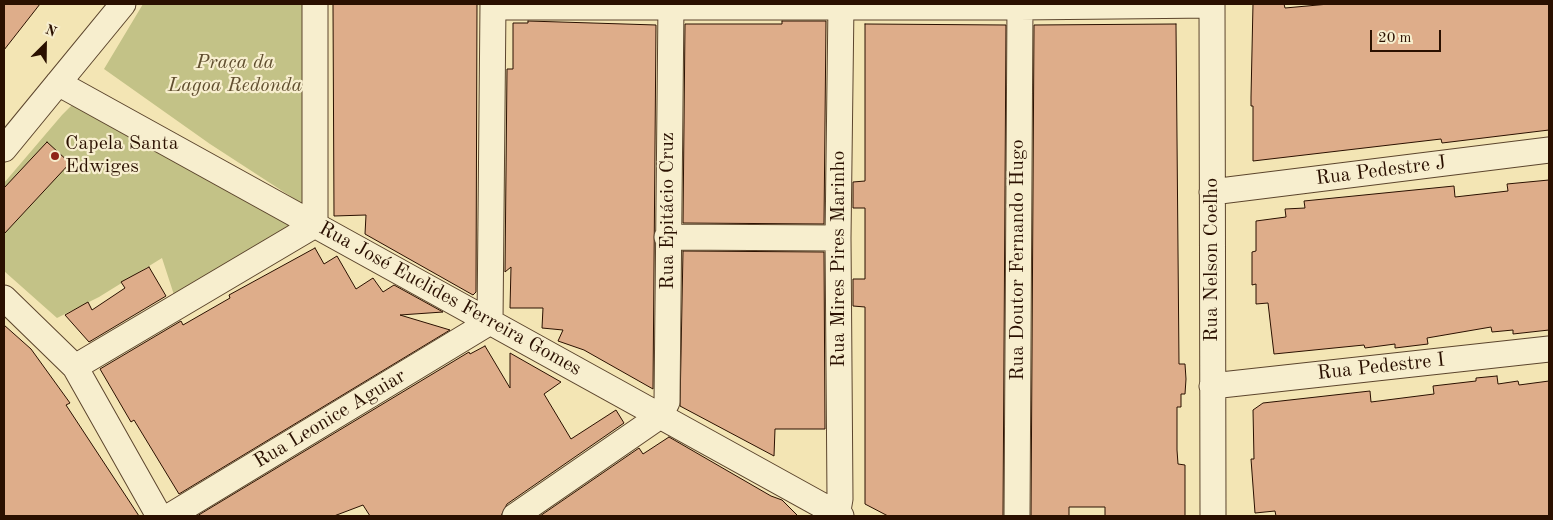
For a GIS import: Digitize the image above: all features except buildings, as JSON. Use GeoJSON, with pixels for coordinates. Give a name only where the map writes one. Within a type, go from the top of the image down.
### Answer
{"type":"FeatureCollection","features":[{"type":"Feature","properties":{"kind":"street"},"geometry":{"type":"LineString","coordinates":[[4,149],[123,4]]}},
{"type":"Feature","properties":{"kind":"street"},"geometry":{"type":"LineString","coordinates":[[75,367],[315,225],[316,4]]}},
{"type":"Feature","properties":{"kind":"street"},"geometry":{"type":"LineString","coordinates":[[490,322],[493,5],[1020,6],[1212,4]]}},
{"type":"Feature","properties":{"kind":"street","name":"Rua Nelson Coelho"},"geometry":{"type":"LineString","coordinates":[[1212,4],[1213,516]]}},
{"type":"Feature","properties":{"kind":"street","name":"Rua Epitácio Cruz"},"geometry":{"type":"LineString","coordinates":[[660,416],[667,402],[668,389],[667,238],[671,5]]}},
{"type":"Feature","properties":{"kind":"street","name":"Rua Mires Pires Marinho"},"geometry":{"type":"LineString","coordinates":[[839,516],[838,238],[841,5]]}},
{"type":"Feature","properties":{"kind":"street","name":"Rua Doutor Fernando Hugo"},"geometry":{"type":"LineString","coordinates":[[1017,516],[1020,6]]}},
{"type":"Feature","properties":{"kind":"street","name":"Rua José Euclides Ferreira Gomes"},"geometry":{"type":"LineString","coordinates":[[58,83],[839,516]]}},
{"type":"Feature","properties":{"kind":"street","name":"Rua Pedestre J"},"geometry":{"type":"LineString","coordinates":[[1212,192],[1549,150]]}},
{"type":"Feature","properties":{"kind":"street"},"geometry":{"type":"LineString","coordinates":[[667,238],[838,238]]}},
{"type":"Feature","properties":{"kind":"street"},"geometry":{"type":"LineString","coordinates":[[4,298],[75,367],[159,516]]}},
{"type":"Feature","properties":{"kind":"street","name":"Rua Leonice Aguiar"},"geometry":{"type":"LineString","coordinates":[[170,516],[490,322]]}},
{"type":"Feature","properties":{"kind":"street","name":"Rua Pedestre I"},"geometry":{"type":"LineString","coordinates":[[1212,386],[1549,349]]}},
{"type":"Feature","properties":{"kind":"street"},"geometry":{"type":"LineString","coordinates":[[515,516],[660,416]]}},
{"type":"Feature","properties":{"kind":"green space","name":"Praça da Lagoa Redonda"},"geometry":{"type":"Polygon","coordinates":[[[143,4],[305,4],[307,207],[210,144],[104,69],[143,4]]]}},
{"type":"Feature","properties":{"kind":"green space"},"geometry":{"type":"Polygon","coordinates":[[[86,91],[302,225],[176,301],[162,258],[99,297],[57,318],[4,271],[4,183],[62,115],[86,91]]]}},
{"type":"Feature","properties":{"kind":"place","name":"Capela Santa Edwiges"},"geometry":{"type":"Point","coordinates":[55,156]}}]}
